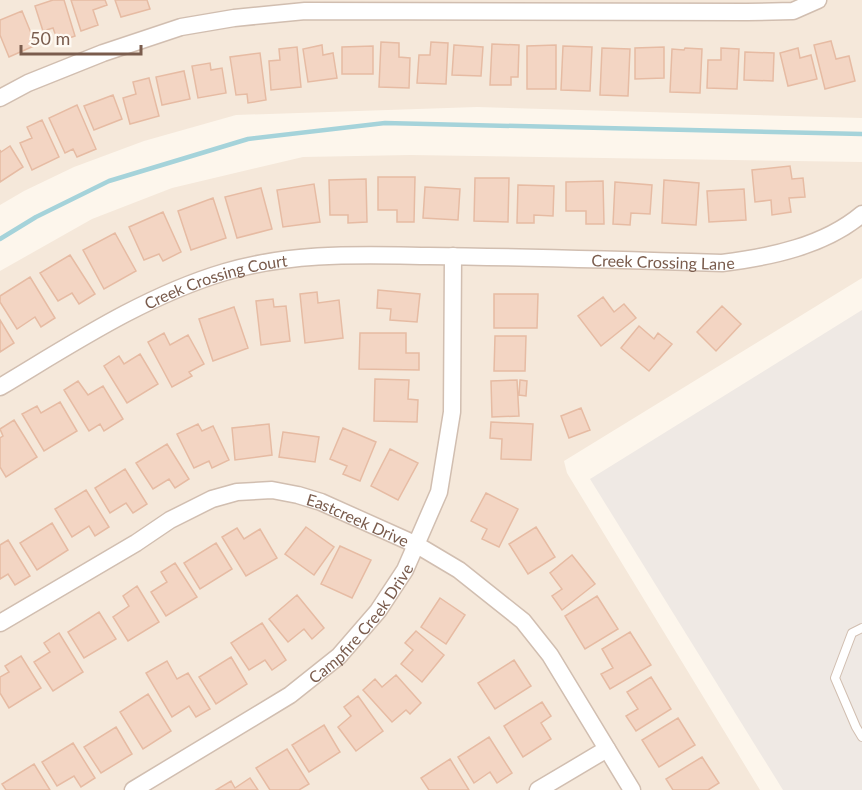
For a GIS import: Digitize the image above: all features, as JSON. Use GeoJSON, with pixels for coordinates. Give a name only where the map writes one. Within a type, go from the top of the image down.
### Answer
{"type":"FeatureCollection","features":[{"type":"Feature","properties":{"kind":"street"},"geometry":{"type":"LineString","coordinates":[[0,98],[28,83],[103,53],[181,27],[282,7],[305,11],[704,6],[794,11],[818,0]]}},
{"type":"Feature","properties":{"kind":"street","name":"Creek Crossing Lane"},"geometry":{"type":"LineString","coordinates":[[453,256],[722,263],[759,258],[815,242],[854,221],[862,214]]}},
{"type":"Feature","properties":{"kind":"street","name":"Creek Crossing Court"},"geometry":{"type":"LineString","coordinates":[[0,387],[109,321],[191,284],[226,272],[278,260],[322,255],[453,256]]}},
{"type":"Feature","properties":{"kind":"street","name":"Campfire Creek Drive"},"geometry":{"type":"LineString","coordinates":[[134,790],[290,695],[339,656],[378,611],[405,570],[439,492],[452,412],[453,256]]}},
{"type":"Feature","properties":{"kind":"street","name":"Eastcreek Drive"},"geometry":{"type":"LineString","coordinates":[[0,623],[136,543],[170,520],[212,499],[237,492],[272,490],[298,495],[321,502],[417,545],[459,570],[523,621],[550,655],[632,790]]}},
{"type":"Feature","properties":{"kind":"street"},"geometry":{"type":"LineString","coordinates":[[538,790],[607,749]]}},
{"type":"Feature","properties":{"kind":"lane"},"geometry":{"type":"LineString","coordinates":[[862,628],[852,633],[836,678],[862,737]]}},
{"type":"Feature","properties":{"kind":"shaded area"},"geometry":{"type":"Polygon","coordinates":[[[0,0],[862,0],[862,118],[477,107],[236,115],[144,141],[74,167],[0,205],[0,0]]]}},
{"type":"Feature","properties":{"kind":"shaded area"},"geometry":{"type":"Polygon","coordinates":[[[410,155],[862,162],[862,278],[564,461],[567,473],[760,790],[0,790],[0,271],[92,219],[172,188],[303,157],[410,155]]]}},
{"type":"Feature","properties":{"kind":"shaded area"},"geometry":{"type":"Polygon","coordinates":[[[862,310],[862,790],[783,790],[590,479],[862,310]]]}},
{"type":"Feature","properties":{"kind":"building"},"geometry":{"type":"Polygon","coordinates":[[[53,0],[64,0],[75,36],[58,42],[53,28],[43,31],[35,6],[53,0]]]}},
{"type":"Feature","properties":{"kind":"building"},"geometry":{"type":"Polygon","coordinates":[[[71,0],[105,0],[107,5],[93,10],[98,25],[81,31],[71,0]]]}},
{"type":"Feature","properties":{"kind":"building"},"geometry":{"type":"Polygon","coordinates":[[[115,0],[147,0],[150,9],[121,17],[115,0]]]}},
{"type":"Feature","properties":{"kind":"building"},"geometry":{"type":"Polygon","coordinates":[[[22,11],[36,45],[9,57],[0,35],[0,20],[22,11]]]}},
{"type":"Feature","properties":{"kind":"building"},"geometry":{"type":"Polygon","coordinates":[[[831,41],[836,59],[849,56],[855,81],[825,89],[814,45],[831,41]]]}},
{"type":"Feature","properties":{"kind":"building"},"geometry":{"type":"Polygon","coordinates":[[[381,42],[399,43],[399,57],[410,58],[409,88],[379,87],[381,42]]]}},
{"type":"Feature","properties":{"kind":"building"},"geometry":{"type":"Polygon","coordinates":[[[431,42],[448,43],[446,84],[417,83],[419,55],[430,55],[431,42]]]}},
{"type":"Feature","properties":{"kind":"building"},"geometry":{"type":"Polygon","coordinates":[[[492,44],[519,45],[518,77],[511,77],[511,85],[490,85],[492,44]]]}},
{"type":"Feature","properties":{"kind":"building"},"geometry":{"type":"Polygon","coordinates":[[[322,45],[323,55],[333,53],[337,78],[308,82],[303,49],[322,45]]]}},
{"type":"Feature","properties":{"kind":"building"},"geometry":{"type":"Polygon","coordinates":[[[454,45],[483,47],[481,76],[452,75],[454,45]]]}},
{"type":"Feature","properties":{"kind":"building"},"geometry":{"type":"Polygon","coordinates":[[[556,45],[556,89],[527,89],[527,46],[556,45]]]}},
{"type":"Feature","properties":{"kind":"building"},"geometry":{"type":"Polygon","coordinates":[[[373,46],[373,74],[342,74],[342,47],[373,46]]]}},
{"type":"Feature","properties":{"kind":"building"},"geometry":{"type":"Polygon","coordinates":[[[563,46],[592,47],[590,91],[561,90],[563,46]]]}},
{"type":"Feature","properties":{"kind":"building"},"geometry":{"type":"Polygon","coordinates":[[[297,47],[301,87],[271,90],[269,61],[280,60],[279,49],[297,47]]]}},
{"type":"Feature","properties":{"kind":"building"},"geometry":{"type":"Polygon","coordinates":[[[664,47],[664,78],[635,79],[635,48],[664,47]]]}},
{"type":"Feature","properties":{"kind":"building"},"geometry":{"type":"Polygon","coordinates":[[[602,48],[630,49],[628,96],[600,95],[602,48]]]}},
{"type":"Feature","properties":{"kind":"building"},"geometry":{"type":"Polygon","coordinates":[[[685,48],[702,49],[700,93],[670,92],[672,49],[684,50],[685,48]]]}},
{"type":"Feature","properties":{"kind":"building"},"geometry":{"type":"Polygon","coordinates":[[[721,48],[739,49],[737,89],[707,88],[708,60],[721,60],[721,48]]]}},
{"type":"Feature","properties":{"kind":"building"},"geometry":{"type":"Polygon","coordinates":[[[798,48],[800,58],[811,55],[817,79],[788,86],[780,53],[798,48]]]}},
{"type":"Feature","properties":{"kind":"building"},"geometry":{"type":"Polygon","coordinates":[[[745,52],[774,53],[773,81],[744,80],[745,52]]]}},
{"type":"Feature","properties":{"kind":"building"},"geometry":{"type":"Polygon","coordinates":[[[260,53],[266,100],[248,103],[247,94],[236,95],[230,57],[260,53]]]}},
{"type":"Feature","properties":{"kind":"building"},"geometry":{"type":"Polygon","coordinates":[[[210,63],[211,70],[222,68],[226,93],[198,98],[192,66],[210,63]]]}},
{"type":"Feature","properties":{"kind":"building"},"geometry":{"type":"Polygon","coordinates":[[[184,71],[190,99],[162,105],[156,77],[184,71]]]}},
{"type":"Feature","properties":{"kind":"building"},"geometry":{"type":"Polygon","coordinates":[[[149,78],[159,116],[130,124],[123,98],[136,94],[133,82],[149,78]]]}},
{"type":"Feature","properties":{"kind":"building"},"geometry":{"type":"Polygon","coordinates":[[[113,95],[122,119],[94,130],[84,106],[113,95]]]}},
{"type":"Feature","properties":{"kind":"building"},"geometry":{"type":"Polygon","coordinates":[[[77,105],[96,149],[77,157],[73,149],[65,153],[49,118],[77,105]]]}},
{"type":"Feature","properties":{"kind":"building"},"geometry":{"type":"Polygon","coordinates":[[[42,120],[59,157],[32,170],[20,143],[32,138],[27,127],[42,120]]]}},
{"type":"Feature","properties":{"kind":"building"},"geometry":{"type":"Polygon","coordinates":[[[10,146],[23,167],[0,182],[0,150],[1,152],[10,146]]]}},
{"type":"Feature","properties":{"kind":"building"},"geometry":{"type":"Polygon","coordinates":[[[790,166],[792,179],[803,178],[805,197],[789,198],[791,212],[772,215],[771,200],[755,202],[752,170],[790,166]]]}},
{"type":"Feature","properties":{"kind":"building"},"geometry":{"type":"Polygon","coordinates":[[[378,177],[415,177],[414,222],[397,222],[397,210],[378,210],[378,177]]]}},
{"type":"Feature","properties":{"kind":"building"},"geometry":{"type":"Polygon","coordinates":[[[475,178],[509,178],[508,222],[474,221],[475,178]]]}},
{"type":"Feature","properties":{"kind":"building"},"geometry":{"type":"Polygon","coordinates":[[[366,179],[367,222],[348,223],[348,215],[330,215],[329,180],[366,179]]]}},
{"type":"Feature","properties":{"kind":"building"},"geometry":{"type":"Polygon","coordinates":[[[664,180],[699,183],[696,225],[662,223],[664,180]]]}},
{"type":"Feature","properties":{"kind":"building"},"geometry":{"type":"Polygon","coordinates":[[[603,181],[604,224],[586,224],[586,211],[566,211],[566,182],[603,181]]]}},
{"type":"Feature","properties":{"kind":"building"},"geometry":{"type":"Polygon","coordinates":[[[615,182],[652,185],[650,214],[631,213],[630,225],[613,224],[615,182]]]}},
{"type":"Feature","properties":{"kind":"building"},"geometry":{"type":"Polygon","coordinates":[[[314,184],[320,222],[283,227],[277,190],[314,184]]]}},
{"type":"Feature","properties":{"kind":"building"},"geometry":{"type":"Polygon","coordinates":[[[518,185],[554,186],[553,216],[534,215],[534,223],[517,223],[518,185]]]}},
{"type":"Feature","properties":{"kind":"building"},"geometry":{"type":"Polygon","coordinates":[[[425,187],[460,189],[458,220],[423,218],[425,187]]]}},
{"type":"Feature","properties":{"kind":"building"},"geometry":{"type":"Polygon","coordinates":[[[261,188],[272,229],[237,238],[225,197],[261,188]]]}},
{"type":"Feature","properties":{"kind":"building"},"geometry":{"type":"Polygon","coordinates":[[[744,189],[746,220],[709,222],[707,191],[744,189]]]}},
{"type":"Feature","properties":{"kind":"building"},"geometry":{"type":"Polygon","coordinates":[[[213,198],[226,238],[191,250],[178,211],[213,198]]]}},
{"type":"Feature","properties":{"kind":"building"},"geometry":{"type":"Polygon","coordinates":[[[163,212],[181,252],[163,261],[159,254],[144,260],[129,227],[163,212]]]}},
{"type":"Feature","properties":{"kind":"building"},"geometry":{"type":"Polygon","coordinates":[[[115,233],[136,271],[104,289],[83,250],[115,233]]]}},
{"type":"Feature","properties":{"kind":"building"},"geometry":{"type":"Polygon","coordinates":[[[70,255],[95,294],[79,304],[72,293],[58,301],[40,273],[70,255]]]}},
{"type":"Feature","properties":{"kind":"building"},"geometry":{"type":"Polygon","coordinates":[[[30,277],[55,318],[41,327],[35,317],[17,329],[0,302],[0,296],[30,277]]]}},
{"type":"Feature","properties":{"kind":"building"},"geometry":{"type":"Polygon","coordinates":[[[378,290],[420,294],[417,322],[390,320],[391,309],[377,308],[378,290]]]}},
{"type":"Feature","properties":{"kind":"building"},"geometry":{"type":"Polygon","coordinates":[[[317,292],[318,303],[339,300],[343,338],[305,343],[300,294],[317,292]]]}},
{"type":"Feature","properties":{"kind":"building"},"geometry":{"type":"Polygon","coordinates":[[[494,294],[538,294],[537,328],[494,328],[494,294]]]}},
{"type":"Feature","properties":{"kind":"building"},"geometry":{"type":"Polygon","coordinates":[[[603,297],[614,312],[624,304],[636,318],[601,346],[578,316],[603,297]]]}},
{"type":"Feature","properties":{"kind":"building"},"geometry":{"type":"Polygon","coordinates":[[[273,299],[274,307],[286,306],[290,341],[261,345],[256,301],[273,299]]]}},
{"type":"Feature","properties":{"kind":"building"},"geometry":{"type":"Polygon","coordinates":[[[722,306],[741,324],[716,351],[697,332],[722,306]]]}},
{"type":"Feature","properties":{"kind":"building"},"geometry":{"type":"Polygon","coordinates":[[[234,307],[248,348],[213,361],[199,319],[234,307]]]}},
{"type":"Feature","properties":{"kind":"building"},"geometry":{"type":"Polygon","coordinates":[[[0,320],[14,343],[0,352],[0,320]]]}},
{"type":"Feature","properties":{"kind":"building"},"geometry":{"type":"Polygon","coordinates":[[[639,326],[654,339],[658,333],[672,344],[649,371],[621,348],[639,326]]]}},
{"type":"Feature","properties":{"kind":"building"},"geometry":{"type":"Polygon","coordinates":[[[164,333],[170,345],[188,335],[204,364],[189,372],[192,376],[172,387],[148,342],[164,333]]]}},
{"type":"Feature","properties":{"kind":"building"},"geometry":{"type":"Polygon","coordinates":[[[360,333],[406,333],[406,353],[419,353],[419,370],[359,369],[360,333]]]}},
{"type":"Feature","properties":{"kind":"building"},"geometry":{"type":"Polygon","coordinates":[[[495,336],[526,336],[525,371],[494,371],[495,336]]]}},
{"type":"Feature","properties":{"kind":"building"},"geometry":{"type":"Polygon","coordinates":[[[140,354],[158,384],[127,403],[104,366],[119,356],[124,364],[140,354]]]}},
{"type":"Feature","properties":{"kind":"building"},"geometry":{"type":"Polygon","coordinates":[[[375,379],[409,380],[408,399],[418,400],[417,422],[374,421],[375,379]]]}},
{"type":"Feature","properties":{"kind":"building"},"geometry":{"type":"Polygon","coordinates":[[[517,380],[519,416],[492,417],[491,381],[517,380]]]}},
{"type":"Feature","properties":{"kind":"building"},"geometry":{"type":"Polygon","coordinates":[[[520,380],[527,381],[526,396],[519,395],[520,380]]]}},
{"type":"Feature","properties":{"kind":"building"},"geometry":{"type":"Polygon","coordinates":[[[78,381],[88,395],[103,386],[123,419],[104,431],[100,424],[89,431],[64,390],[78,381]]]}},
{"type":"Feature","properties":{"kind":"building"},"geometry":{"type":"Polygon","coordinates":[[[60,402],[77,431],[44,451],[22,414],[37,406],[41,413],[60,402]]]}},
{"type":"Feature","properties":{"kind":"building"},"geometry":{"type":"Polygon","coordinates":[[[581,408],[590,430],[569,438],[561,416],[581,408]]]}},
{"type":"Feature","properties":{"kind":"building"},"geometry":{"type":"Polygon","coordinates":[[[14,420],[37,457],[6,477],[0,467],[0,438],[3,436],[0,429],[14,420]]]}},
{"type":"Feature","properties":{"kind":"building"},"geometry":{"type":"Polygon","coordinates":[[[491,422],[533,424],[531,460],[501,459],[502,439],[490,438],[491,422]]]}},
{"type":"Feature","properties":{"kind":"building"},"geometry":{"type":"Polygon","coordinates":[[[198,424],[202,431],[213,426],[229,460],[212,468],[209,461],[194,468],[177,434],[198,424]]]}},
{"type":"Feature","properties":{"kind":"building"},"geometry":{"type":"Polygon","coordinates":[[[269,424],[272,455],[235,460],[232,428],[269,424]]]}},
{"type":"Feature","properties":{"kind":"building"},"geometry":{"type":"Polygon","coordinates":[[[343,428],[376,442],[360,481],[343,474],[347,466],[330,459],[343,428]]]}},
{"type":"Feature","properties":{"kind":"building"},"geometry":{"type":"Polygon","coordinates":[[[283,432],[319,437],[315,462],[279,457],[283,432]]]}},
{"type":"Feature","properties":{"kind":"building"},"geometry":{"type":"Polygon","coordinates":[[[167,444],[189,479],[175,488],[169,479],[153,489],[136,463],[167,444]]]}},
{"type":"Feature","properties":{"kind":"building"},"geometry":{"type":"Polygon","coordinates":[[[390,449],[418,463],[398,500],[371,486],[390,449]]]}},
{"type":"Feature","properties":{"kind":"building"},"geometry":{"type":"Polygon","coordinates":[[[125,469],[147,504],[133,513],[126,503],[110,513],[95,488],[125,469]]]}},
{"type":"Feature","properties":{"kind":"building"},"geometry":{"type":"Polygon","coordinates":[[[86,490],[109,527],[95,536],[89,526],[72,537],[55,509],[86,490]]]}},
{"type":"Feature","properties":{"kind":"building"},"geometry":{"type":"Polygon","coordinates":[[[486,493],[518,509],[499,547],[482,539],[487,529],[471,521],[486,493]]]}},
{"type":"Feature","properties":{"kind":"building"},"geometry":{"type":"Polygon","coordinates":[[[52,523],[68,550],[37,570],[20,543],[52,523]]]}},
{"type":"Feature","properties":{"kind":"building"},"geometry":{"type":"Polygon","coordinates":[[[306,527],[334,547],[314,575],[285,554],[306,527]]]}},
{"type":"Feature","properties":{"kind":"building"},"geometry":{"type":"Polygon","coordinates":[[[536,527],[555,557],[528,574],[509,544],[536,527]]]}},
{"type":"Feature","properties":{"kind":"building"},"geometry":{"type":"Polygon","coordinates":[[[237,528],[244,539],[260,529],[277,558],[246,576],[222,537],[237,528]]]}},
{"type":"Feature","properties":{"kind":"building"},"geometry":{"type":"Polygon","coordinates":[[[8,540],[30,576],[15,585],[8,574],[0,579],[0,545],[8,540]]]}},
{"type":"Feature","properties":{"kind":"building"},"geometry":{"type":"Polygon","coordinates":[[[216,543],[232,569],[200,589],[184,563],[216,543]]]}},
{"type":"Feature","properties":{"kind":"building"},"geometry":{"type":"Polygon","coordinates":[[[340,546],[371,560],[352,598],[321,584],[340,546]]]}},
{"type":"Feature","properties":{"kind":"building"},"geometry":{"type":"Polygon","coordinates":[[[572,555],[595,584],[562,610],[552,596],[562,589],[550,573],[572,555]]]}},
{"type":"Feature","properties":{"kind":"building"},"geometry":{"type":"Polygon","coordinates":[[[175,563],[197,597],[166,616],[151,592],[167,582],[161,572],[175,563]]]}},
{"type":"Feature","properties":{"kind":"building"},"geometry":{"type":"Polygon","coordinates":[[[137,586],[159,622],[128,641],[113,617],[129,606],[123,596],[137,586]]]}},
{"type":"Feature","properties":{"kind":"building"},"geometry":{"type":"Polygon","coordinates":[[[297,595],[324,628],[312,639],[304,629],[288,642],[269,619],[297,595]]]}},
{"type":"Feature","properties":{"kind":"building"},"geometry":{"type":"Polygon","coordinates":[[[597,596],[618,629],[585,649],[565,616],[597,596]]]}},
{"type":"Feature","properties":{"kind":"building"},"geometry":{"type":"Polygon","coordinates":[[[440,598],[465,615],[446,644],[421,627],[440,598]]]}},
{"type":"Feature","properties":{"kind":"building"},"geometry":{"type":"Polygon","coordinates":[[[99,612],[116,639],[84,658],[68,632],[99,612]]]}},
{"type":"Feature","properties":{"kind":"building"},"geometry":{"type":"Polygon","coordinates":[[[262,623],[286,660],[272,670],[265,660],[249,670],[231,643],[262,623]]]}},
{"type":"Feature","properties":{"kind":"building"},"geometry":{"type":"Polygon","coordinates":[[[416,631],[444,655],[422,682],[401,664],[413,650],[405,643],[416,631]]]}},
{"type":"Feature","properties":{"kind":"building"},"geometry":{"type":"Polygon","coordinates":[[[630,632],[651,665],[610,689],[601,674],[613,668],[602,649],[630,632]]]}},
{"type":"Feature","properties":{"kind":"building"},"geometry":{"type":"Polygon","coordinates":[[[59,633],[83,672],[53,691],[34,662],[50,652],[44,643],[59,633]]]}},
{"type":"Feature","properties":{"kind":"building"},"geometry":{"type":"Polygon","coordinates":[[[21,656],[41,688],[9,708],[0,693],[0,677],[9,672],[5,666],[21,656]]]}},
{"type":"Feature","properties":{"kind":"building"},"geometry":{"type":"Polygon","coordinates":[[[231,657],[247,684],[216,704],[199,677],[231,657]]]}},
{"type":"Feature","properties":{"kind":"building"},"geometry":{"type":"Polygon","coordinates":[[[514,660],[531,686],[495,709],[478,683],[514,660]]]}},
{"type":"Feature","properties":{"kind":"building"},"geometry":{"type":"Polygon","coordinates":[[[167,661],[177,679],[188,673],[210,709],[196,717],[189,706],[172,717],[146,673],[167,661]]]}},
{"type":"Feature","properties":{"kind":"building"},"geometry":{"type":"Polygon","coordinates":[[[396,675],[421,703],[410,714],[406,710],[392,722],[363,690],[375,679],[382,687],[396,675]]]}},
{"type":"Feature","properties":{"kind":"building"},"geometry":{"type":"Polygon","coordinates":[[[651,677],[671,709],[636,731],[626,716],[638,709],[627,692],[651,677]]]}},
{"type":"Feature","properties":{"kind":"building"},"geometry":{"type":"Polygon","coordinates":[[[148,694],[171,731],[143,749],[120,712],[148,694]]]}},
{"type":"Feature","properties":{"kind":"building"},"geometry":{"type":"Polygon","coordinates":[[[358,696],[383,731],[356,751],[338,727],[351,716],[344,707],[358,696]]]}},
{"type":"Feature","properties":{"kind":"building"},"geometry":{"type":"Polygon","coordinates":[[[542,702],[551,716],[541,723],[551,739],[523,757],[504,726],[542,702]]]}},
{"type":"Feature","properties":{"kind":"building"},"geometry":{"type":"Polygon","coordinates":[[[678,718],[695,745],[659,767],[642,740],[678,718]]]}},
{"type":"Feature","properties":{"kind":"building"},"geometry":{"type":"Polygon","coordinates":[[[324,725],[340,752],[309,772],[292,745],[324,725]]]}},
{"type":"Feature","properties":{"kind":"building"},"geometry":{"type":"Polygon","coordinates":[[[116,727],[132,754],[101,773],[84,747],[116,727]]]}},
{"type":"Feature","properties":{"kind":"building"},"geometry":{"type":"Polygon","coordinates":[[[489,737],[512,773],[497,783],[490,772],[474,783],[458,757],[489,737]]]}},
{"type":"Feature","properties":{"kind":"building"},"geometry":{"type":"Polygon","coordinates":[[[73,743],[95,778],[81,787],[74,776],[57,786],[42,762],[73,743]]]}},
{"type":"Feature","properties":{"kind":"building"},"geometry":{"type":"Polygon","coordinates":[[[287,749],[309,784],[299,790],[270,790],[256,768],[287,749]]]}},
{"type":"Feature","properties":{"kind":"building"},"geometry":{"type":"Polygon","coordinates":[[[702,757],[719,783],[708,790],[673,790],[666,779],[702,757]]]}},
{"type":"Feature","properties":{"kind":"building"},"geometry":{"type":"Polygon","coordinates":[[[450,759],[469,790],[429,790],[421,778],[450,759]]]}},
{"type":"Feature","properties":{"kind":"building"},"geometry":{"type":"Polygon","coordinates":[[[34,764],[50,790],[6,790],[2,784],[34,764]]]}},
{"type":"Feature","properties":{"kind":"building"},"geometry":{"type":"Polygon","coordinates":[[[250,778],[258,790],[216,790],[231,781],[235,788],[250,778]]]}},
{"type":"Feature","properties":{"kind":"waterway"},"geometry":{"type":"LineString","coordinates":[[0,239],[36,217],[109,181],[248,139],[385,123],[862,134]]}}]}
